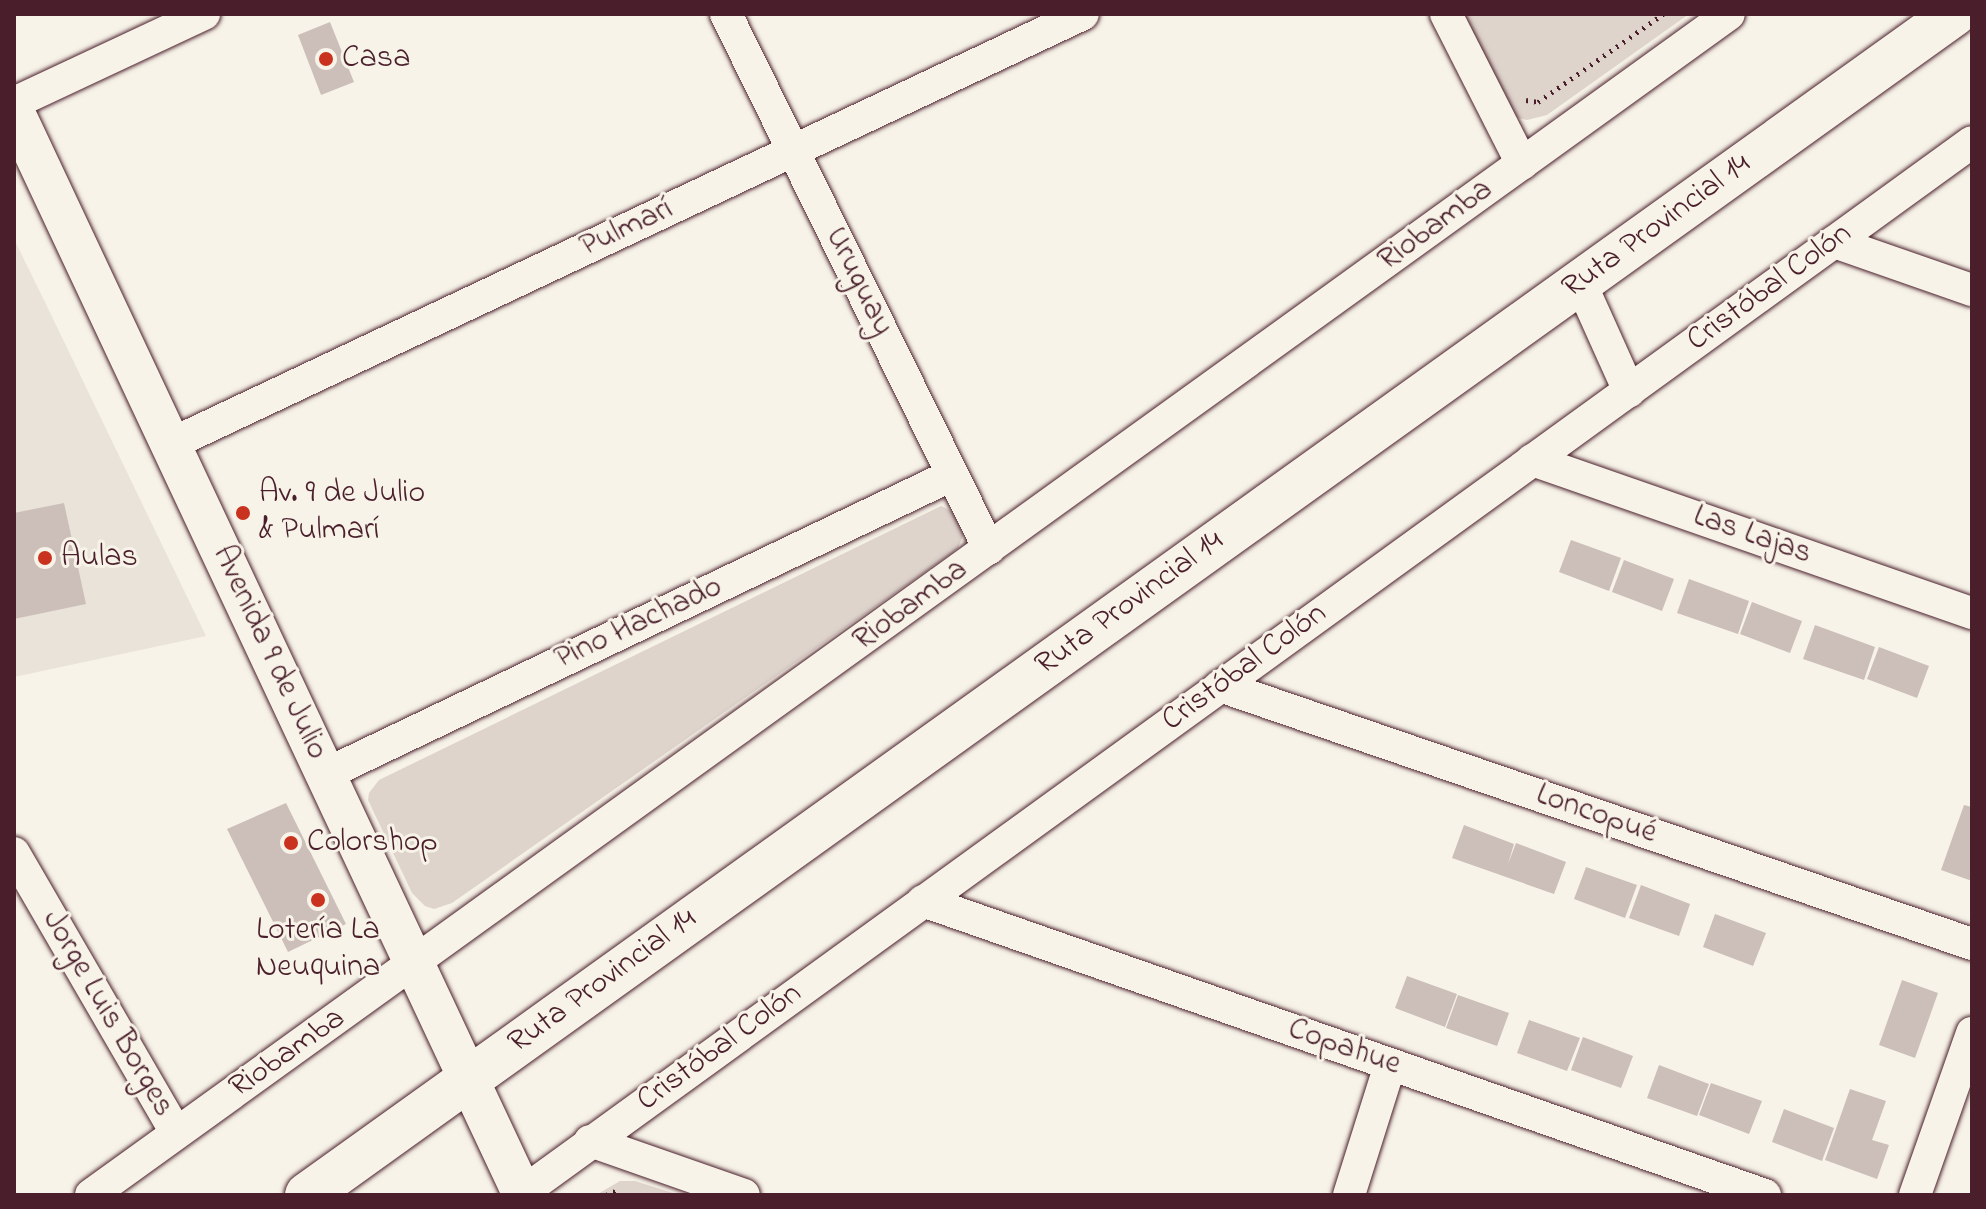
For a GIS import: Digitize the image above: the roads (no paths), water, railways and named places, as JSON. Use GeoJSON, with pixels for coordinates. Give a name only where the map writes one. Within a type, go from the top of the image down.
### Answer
{"type":"FeatureCollection","features":[{"type":"Feature","properties":{"kind":"main road","name":"Ruta Provincial 14"},"geometry":{"type":"LineString","coordinates":[[307,1195],[1954,14]]}},
{"type":"Feature","properties":{"kind":"street"},"geometry":{"type":"LineString","coordinates":[[14,103],[204,14]]}},
{"type":"Feature","properties":{"kind":"street","name":"Uruguay"},"geometry":{"type":"LineString","coordinates":[[726,14],[989,549]]}},
{"type":"Feature","properties":{"kind":"street","name":"Pulmarí"},"geometry":{"type":"LineString","coordinates":[[171,444],[1083,14]]}},
{"type":"Feature","properties":{"kind":"street"},"geometry":{"type":"LineString","coordinates":[[1446,14],[1522,164]]}},
{"type":"Feature","properties":{"kind":"street","name":"Riobamba"},"geometry":{"type":"LineString","coordinates":[[91,1195],[1729,14]]}},
{"type":"Feature","properties":{"kind":"street","name":"Avenida 9 de Julio"},"geometry":{"type":"LineString","coordinates":[[14,111],[521,1194]]}},
{"type":"Feature","properties":{"kind":"street","name":"Cristóbal Colón"},"geometry":{"type":"LineString","coordinates":[[521,1194],[590,1141],[1972,142]]}},
{"type":"Feature","properties":{"kind":"street"},"geometry":{"type":"LineString","coordinates":[[1834,242],[1972,290]]}},
{"type":"Feature","properties":{"kind":"street"},"geometry":{"type":"LineString","coordinates":[[1580,282],[1629,391]]}},
{"type":"Feature","properties":{"kind":"street","name":"Las Lajas"},"geometry":{"type":"LineString","coordinates":[[1532,460],[1972,613]]}},
{"type":"Feature","properties":{"kind":"street","name":"Pino Hachado"},"geometry":{"type":"LineString","coordinates":[[326,774],[952,475]]}},
{"type":"Feature","properties":{"kind":"street","name":"Loncopué"},"geometry":{"type":"LineString","coordinates":[[1220,686],[1972,944]]}},
{"type":"Feature","properties":{"kind":"street","name":"Jorge Luis Borges"},"geometry":{"type":"LineString","coordinates":[[14,853],[176,1133]]}},
{"type":"Feature","properties":{"kind":"street","name":"Copahue"},"geometry":{"type":"LineString","coordinates":[[923,901],[1765,1195]]}},
{"type":"Feature","properties":{"kind":"street"},"geometry":{"type":"LineString","coordinates":[[1915,1195],[1972,1033]]}},
{"type":"Feature","properties":{"kind":"street"},"geometry":{"type":"LineString","coordinates":[[1349,1195],[1390,1065]]}},
{"type":"Feature","properties":{"kind":"street"},"geometry":{"type":"LineString","coordinates":[[590,1141],[744,1195]]}},
{"type":"Feature","properties":{"kind":"place","name":"Casa"},"geometry":{"type":"Point","coordinates":[326,59]}},
{"type":"Feature","properties":{"kind":"place","name":"Av. 9 de Julio & Pulmarí"},"geometry":{"type":"Point","coordinates":[243,513]}},
{"type":"Feature","properties":{"kind":"place","name":"Aulas"},"geometry":{"type":"Point","coordinates":[45,558]}},
{"type":"Feature","properties":{"kind":"place","name":"Colorshop"},"geometry":{"type":"Point","coordinates":[291,843]}},
{"type":"Feature","properties":{"kind":"place","name":"Lotería La Neuquina"},"geometry":{"type":"Point","coordinates":[318,900]}}]}
